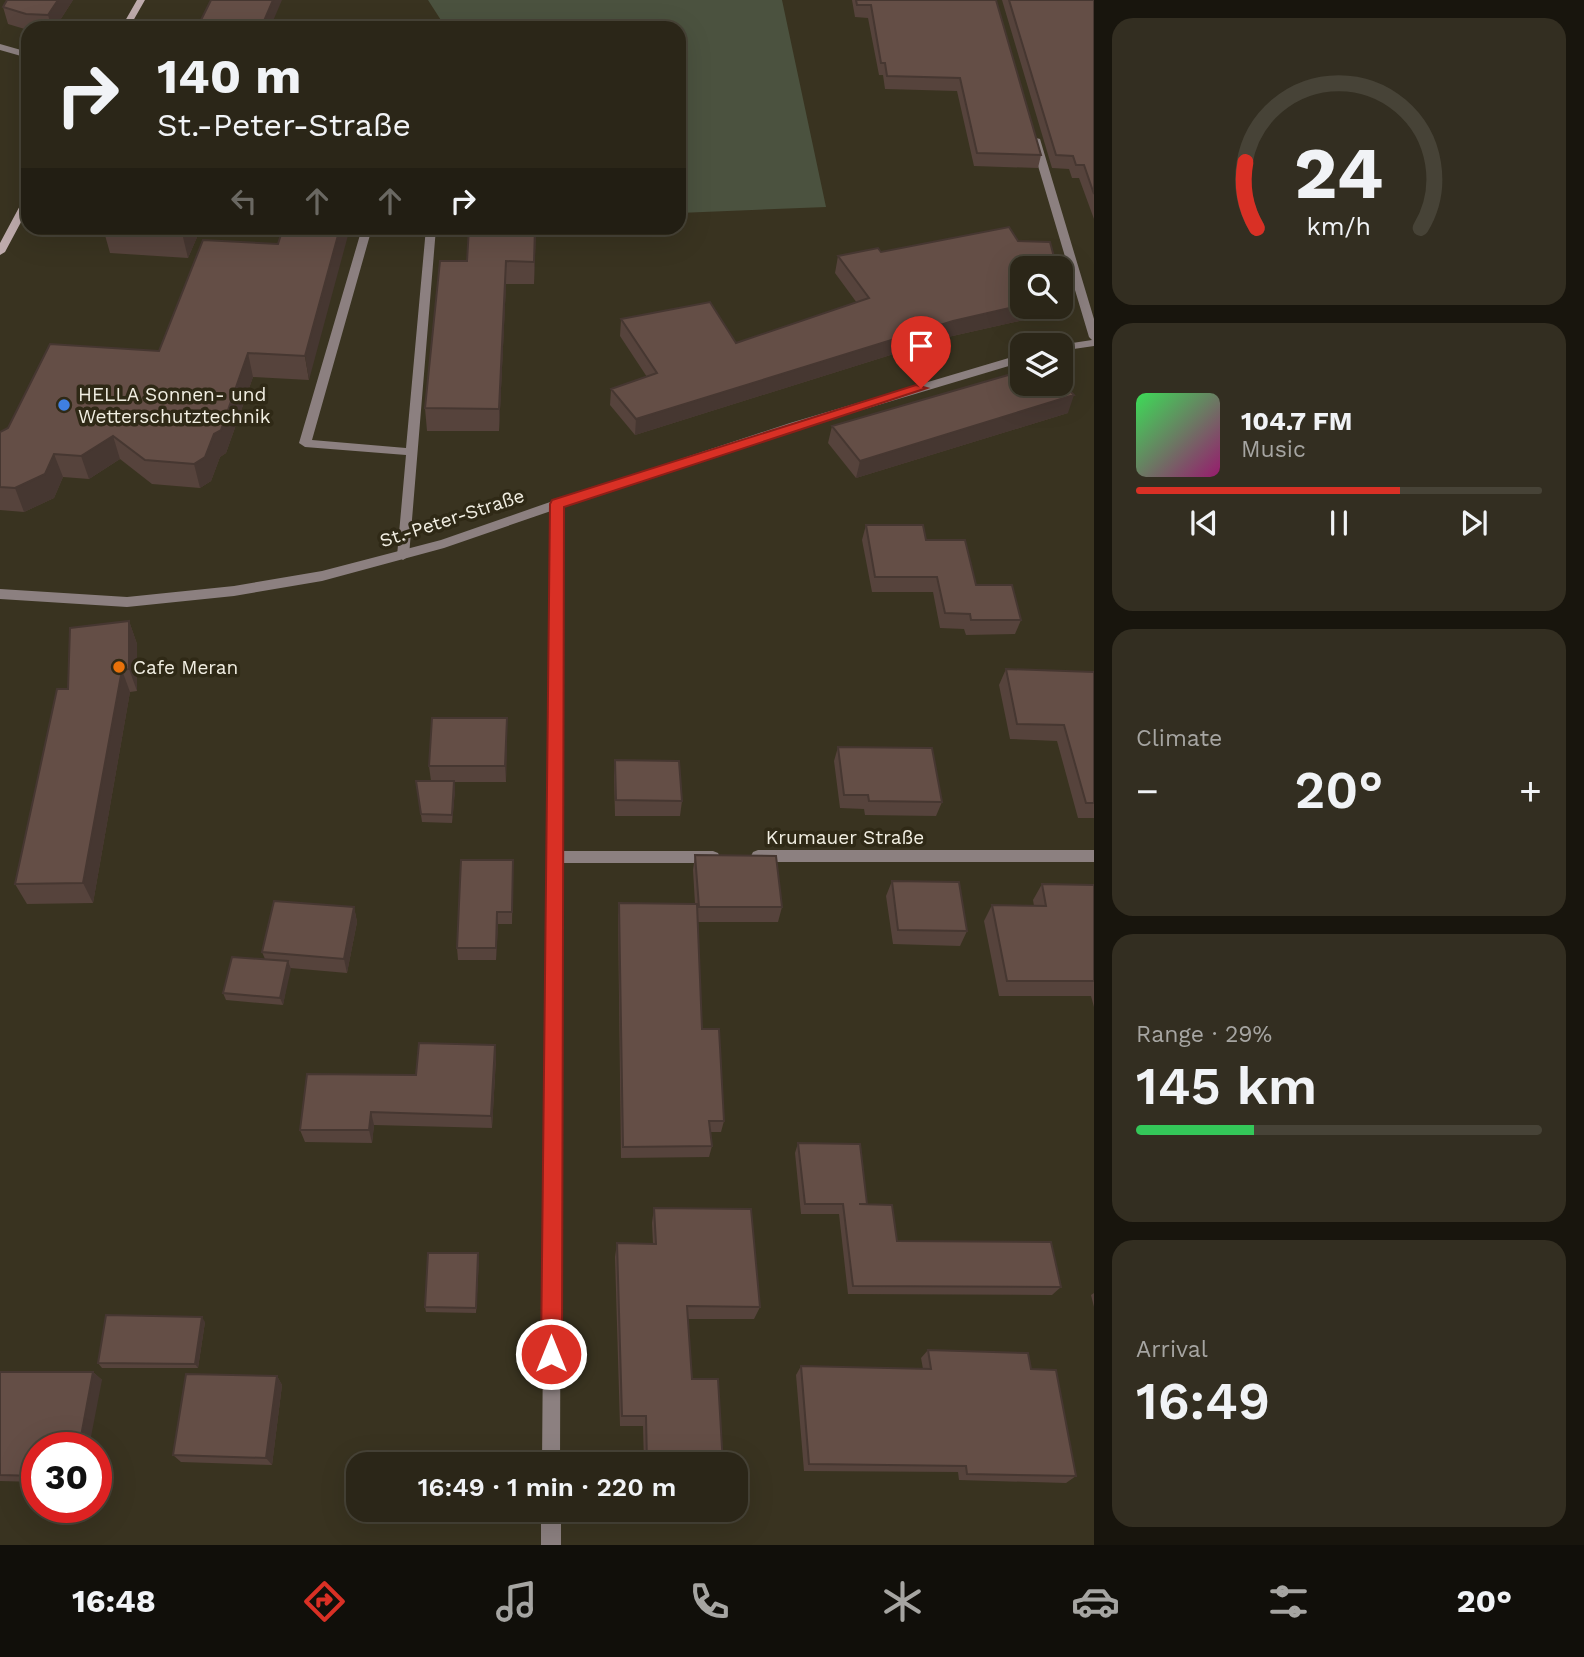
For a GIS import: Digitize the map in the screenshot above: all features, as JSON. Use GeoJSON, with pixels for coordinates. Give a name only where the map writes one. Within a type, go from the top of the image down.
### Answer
{"type":"FeatureCollection","features":[{"type":"Feature","properties":{"kind":"main road"},"geometry":{"type":"LineString","coordinates":[[129,21],[141,0]]}},
{"type":"Feature","properties":{"kind":"main road"},"geometry":{"type":"LineString","coordinates":[[0,252],[21,213]]}},
{"type":"Feature","properties":{"kind":"street"},"geometry":{"type":"LineString","coordinates":[[0,47],[21,53]]}},
{"type":"Feature","properties":{"kind":"street"},"geometry":{"type":"LineString","coordinates":[[1032,128],[1094,337]]}},
{"type":"Feature","properties":{"kind":"street"},"geometry":{"type":"LineString","coordinates":[[365,235],[306,443],[412,452]]}},
{"type":"Feature","properties":{"kind":"street"},"geometry":{"type":"LineString","coordinates":[[403,556],[430,235]]}},
{"type":"Feature","properties":{"kind":"street"},"geometry":{"type":"LineString","coordinates":[[1073,346],[1094,343]]}},
{"type":"Feature","properties":{"kind":"street","name":"St.-Peter-Straße"},"geometry":{"type":"LineString","coordinates":[[0,594],[127,602],[247,589],[322,576],[476,534],[557,504],[794,426],[1010,362]]}},
{"type":"Feature","properties":{"kind":"street"},"geometry":{"type":"LineString","coordinates":[[551,1452],[557,504]]}},
{"type":"Feature","properties":{"kind":"street","name":"Krumauer Straße"},"geometry":{"type":"LineString","coordinates":[[553,857],[1094,856]]}},
{"type":"Feature","properties":{"kind":"street"},"geometry":{"type":"LineString","coordinates":[[551,1522],[551,1545]]}},
{"type":"Feature","properties":{"kind":"green space"},"geometry":{"type":"Polygon","coordinates":[[[428,0],[782,0],[826,207],[686,213],[686,21],[442,21],[428,0]]]}},
{"type":"Feature","properties":{"kind":"building"},"geometry":{"type":"Polygon","coordinates":[[[7,0],[58,0],[48,15],[26,14],[3,7],[7,0]]]}},
{"type":"Feature","properties":{"kind":"building"},"geometry":{"type":"Polygon","coordinates":[[[211,0],[273,0],[264,21],[200,21],[211,0]]]}},
{"type":"Feature","properties":{"kind":"building"},"geometry":{"type":"Polygon","coordinates":[[[856,0],[996,0],[1041,155],[977,153],[960,78],[887,76],[885,63],[881,63],[871,5],[857,5],[856,0]]]}},
{"type":"Feature","properties":{"kind":"building"},"geometry":{"type":"Polygon","coordinates":[[[1009,0],[1094,0],[1094,194],[1084,165],[1076,165],[1073,156],[1056,155],[1009,0]]]}},
{"type":"Feature","properties":{"kind":"building"},"geometry":{"type":"Polygon","coordinates":[[[1009,227],[1018,241],[1050,242],[1054,256],[1010,256],[1010,308],[953,321],[636,419],[611,389],[657,373],[621,319],[710,302],[736,343],[869,298],[838,256],[878,248],[881,252],[1009,227]]]}},
{"type":"Feature","properties":{"kind":"building"},"geometry":{"type":"Polygon","coordinates":[[[281,235],[338,235],[305,356],[248,353],[221,430],[214,434],[205,457],[194,464],[145,460],[113,436],[81,456],[54,454],[45,474],[15,488],[0,487],[0,432],[8,428],[50,344],[159,351],[203,240],[278,244],[281,235]]]}},
{"type":"Feature","properties":{"kind":"building"},"geometry":{"type":"Polygon","coordinates":[[[469,235],[535,235],[534,262],[506,261],[499,409],[425,408],[440,261],[467,261],[469,235]]]}},
{"type":"Feature","properties":{"kind":"building"},"geometry":{"type":"Polygon","coordinates":[[[1010,374],[1010,396],[1071,396],[860,461],[832,426],[1010,374]]]}},
{"type":"Feature","properties":{"kind":"building"},"geometry":{"type":"Polygon","coordinates":[[[866,525],[923,525],[926,540],[965,540],[976,585],[1012,585],[1021,620],[971,620],[970,614],[945,613],[937,577],[875,577],[866,525]]]}},
{"type":"Feature","properties":{"kind":"building"},"geometry":{"type":"Polygon","coordinates":[[[129,621],[129,669],[122,670],[83,883],[15,884],[57,689],[68,689],[70,628],[129,621]]]}},
{"type":"Feature","properties":{"kind":"building"},"geometry":{"type":"Polygon","coordinates":[[[1006,669],[1094,672],[1094,803],[1086,803],[1064,725],[1017,724],[1006,669]]]}},
{"type":"Feature","properties":{"kind":"building"},"geometry":{"type":"Polygon","coordinates":[[[432,718],[507,718],[505,766],[429,766],[432,718]]]}},
{"type":"Feature","properties":{"kind":"building"},"geometry":{"type":"Polygon","coordinates":[[[838,747],[932,748],[942,802],[869,801],[868,795],[844,795],[838,747]]]}},
{"type":"Feature","properties":{"kind":"building"},"geometry":{"type":"Polygon","coordinates":[[[615,760],[679,761],[682,801],[616,800],[615,760]]]}},
{"type":"Feature","properties":{"kind":"building"},"geometry":{"type":"Polygon","coordinates":[[[416,781],[454,781],[452,815],[421,814],[416,781]]]}},
{"type":"Feature","properties":{"kind":"building"},"geometry":{"type":"Polygon","coordinates":[[[695,855],[776,856],[782,907],[699,907],[695,855]]]}},
{"type":"Feature","properties":{"kind":"building"},"geometry":{"type":"Polygon","coordinates":[[[461,860],[513,860],[512,912],[497,912],[496,948],[457,948],[461,860]]]}},
{"type":"Feature","properties":{"kind":"building"},"geometry":{"type":"Polygon","coordinates":[[[892,881],[959,882],[967,931],[898,930],[892,881]]]}},
{"type":"Feature","properties":{"kind":"building"},"geometry":{"type":"Polygon","coordinates":[[[1042,884],[1094,885],[1094,981],[1007,981],[992,905],[1046,906],[1042,884]]]}},
{"type":"Feature","properties":{"kind":"building"},"geometry":{"type":"Polygon","coordinates":[[[274,901],[354,907],[344,959],[262,952],[274,901]]]}},
{"type":"Feature","properties":{"kind":"building"},"geometry":{"type":"Polygon","coordinates":[[[619,903],[697,904],[702,1029],[719,1029],[724,1121],[709,1121],[712,1146],[623,1147],[619,903]]]}},
{"type":"Feature","properties":{"kind":"building"},"geometry":{"type":"Polygon","coordinates":[[[232,957],[288,961],[280,998],[223,993],[232,957]]]}},
{"type":"Feature","properties":{"kind":"building"},"geometry":{"type":"Polygon","coordinates":[[[419,1043],[495,1045],[491,1116],[371,1112],[369,1130],[300,1130],[307,1074],[416,1075],[419,1043]]]}},
{"type":"Feature","properties":{"kind":"building"},"geometry":{"type":"Polygon","coordinates":[[[798,1143],[860,1144],[867,1204],[859,1204],[892,1205],[897,1241],[1051,1242],[1061,1287],[853,1286],[843,1204],[805,1204],[798,1143]]]}},
{"type":"Feature","properties":{"kind":"building"},"geometry":{"type":"Polygon","coordinates":[[[654,1208],[751,1209],[760,1307],[687,1306],[692,1379],[718,1379],[722,1452],[647,1452],[646,1416],[622,1416],[617,1243],[656,1244],[654,1208]]]}},
{"type":"Feature","properties":{"kind":"building"},"geometry":{"type":"Polygon","coordinates":[[[428,1253],[478,1253],[476,1308],[425,1307],[428,1253]]]}},
{"type":"Feature","properties":{"kind":"building"},"geometry":{"type":"Polygon","coordinates":[[[106,1315],[202,1317],[195,1364],[98,1363],[106,1315]]]}},
{"type":"Feature","properties":{"kind":"building"},"geometry":{"type":"Polygon","coordinates":[[[928,1350],[1028,1353],[1031,1369],[1056,1370],[1076,1476],[967,1474],[966,1466],[809,1464],[801,1366],[931,1369],[928,1350]]]}},
{"type":"Feature","properties":{"kind":"building"},"geometry":{"type":"Polygon","coordinates":[[[0,1372],[93,1372],[82,1432],[21,1432],[21,1476],[0,1475],[0,1372]]]}},
{"type":"Feature","properties":{"kind":"building"},"geometry":{"type":"Polygon","coordinates":[[[186,1374],[277,1376],[266,1458],[173,1455],[186,1374]]]}},
{"type":"Feature","properties":{"kind":"place","name":"HELLA Sonnen- und Wetterschutztechnik"},"geometry":{"type":"Point","coordinates":[64,405]}},
{"type":"Feature","properties":{"kind":"place","name":"Cafe Meran"},"geometry":{"type":"Point","coordinates":[119,667]}},
{"type":"Feature","properties":{"kind":"route"},"geometry":{"type":"LineString","coordinates":[[551,1354],[557,504],[794,426],[921,388]]}}]}
